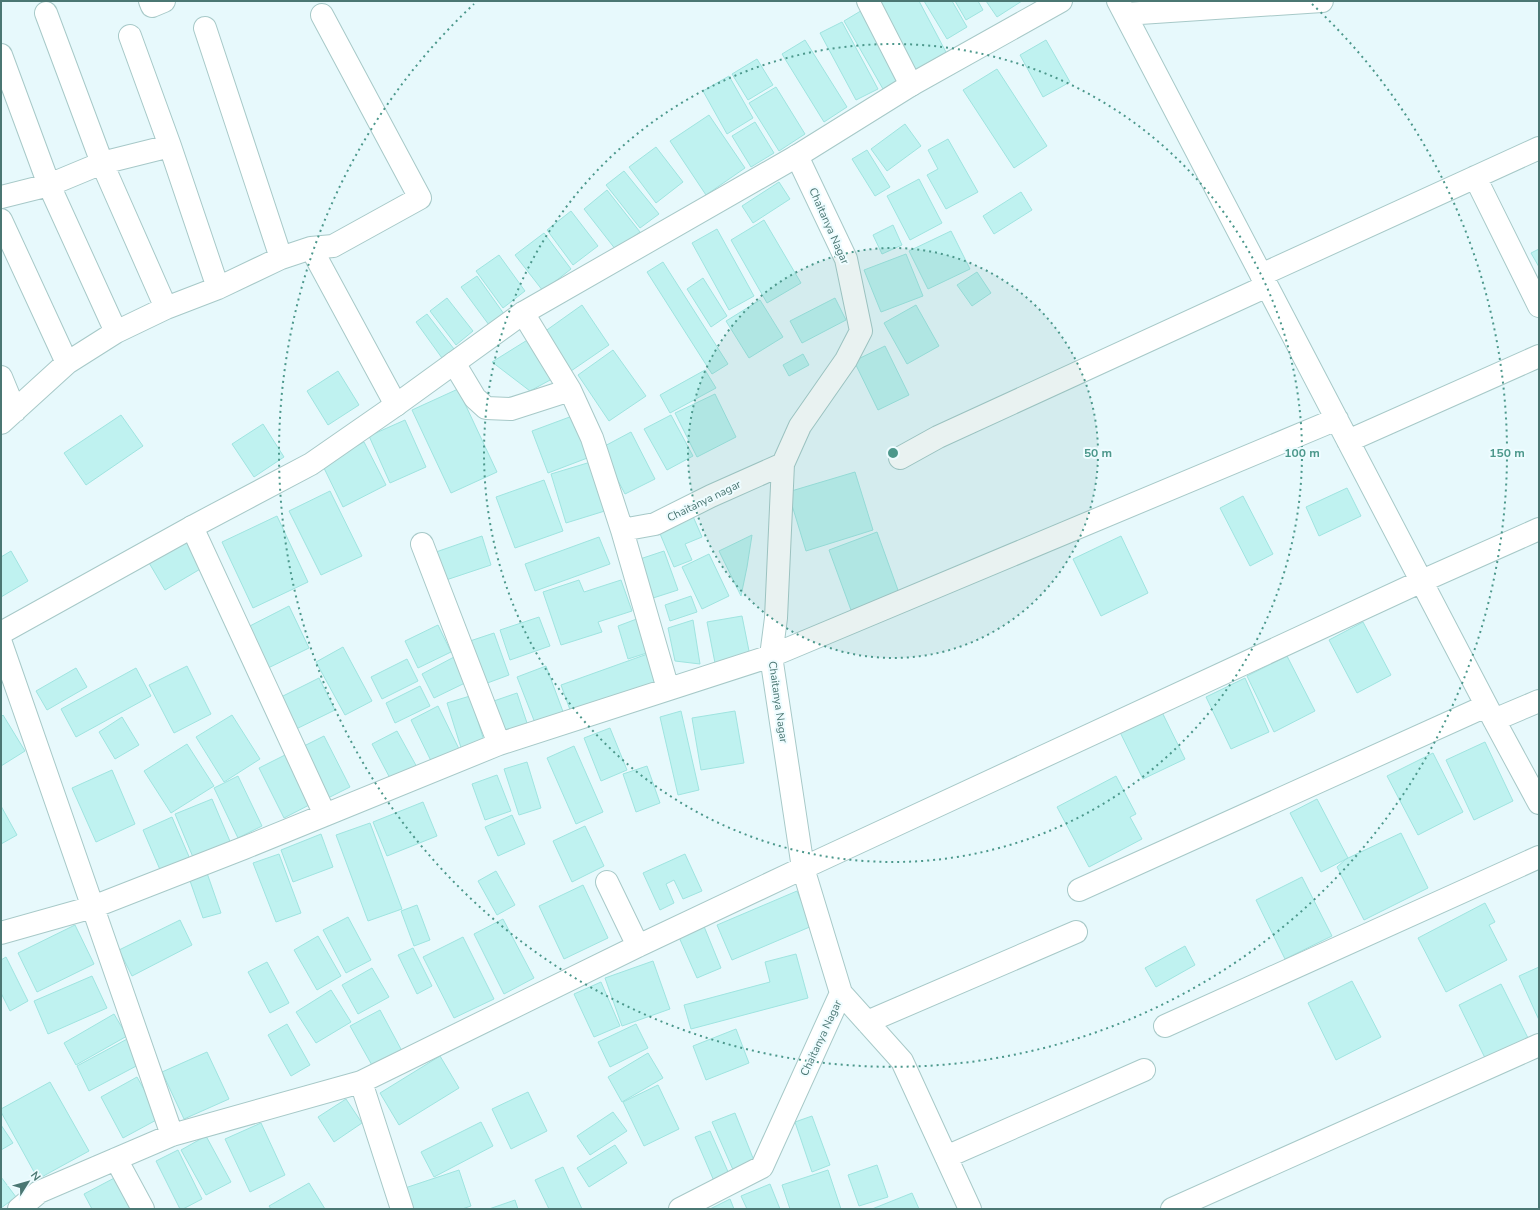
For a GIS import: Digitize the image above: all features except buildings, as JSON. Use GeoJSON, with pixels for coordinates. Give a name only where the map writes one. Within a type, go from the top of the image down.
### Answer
{"type":"FeatureCollection","features":[{"type":"Feature","properties":{"kind":"street"},"geometry":{"type":"LineString","coordinates":[[150,1],[152,6],[164,1]]}},
{"type":"Feature","properties":{"kind":"street"},"geometry":{"type":"LineString","coordinates":[[868,1],[911,85]]}},
{"type":"Feature","properties":{"kind":"street"},"geometry":{"type":"LineString","coordinates":[[1,633],[192,527],[311,464],[396,405],[523,313],[797,156],[911,85],[1060,1]]}},
{"type":"Feature","properties":{"kind":"street"},"geometry":{"type":"LineString","coordinates":[[1322,1],[1122,8],[1539,804]]}},
{"type":"Feature","properties":{"kind":"street"},"geometry":{"type":"LineString","coordinates":[[46,13],[102,164],[166,308]]}},
{"type":"Feature","properties":{"kind":"street"},"geometry":{"type":"LineString","coordinates":[[8,417],[67,363],[116,332],[166,308],[218,288],[281,258],[311,248],[333,246],[420,198],[322,14]]}},
{"type":"Feature","properties":{"kind":"street"},"geometry":{"type":"LineString","coordinates":[[205,28],[281,258]]}},
{"type":"Feature","properties":{"kind":"street"},"geometry":{"type":"LineString","coordinates":[[130,36],[170,146],[218,288]]}},
{"type":"Feature","properties":{"kind":"street"},"geometry":{"type":"LineString","coordinates":[[1,55],[48,185],[116,332]]}},
{"type":"Feature","properties":{"kind":"street"},"geometry":{"type":"LineString","coordinates":[[1,198],[48,185],[102,164],[170,146]]}},
{"type":"Feature","properties":{"kind":"street"},"geometry":{"type":"LineString","coordinates":[[900,458],[938,437],[1475,177],[1539,148]]}},
{"type":"Feature","properties":{"kind":"street","name":"Chaitanya Nagar"},"geometry":{"type":"LineString","coordinates":[[680,1209],[762,1167],[841,993],[802,868],[771,656],[776,618],[783,464],[800,426],[846,360],[861,331],[846,259],[797,156]]}},
{"type":"Feature","properties":{"kind":"street"},"geometry":{"type":"LineString","coordinates":[[1475,177],[1539,306]]}},
{"type":"Feature","properties":{"kind":"street"},"geometry":{"type":"LineString","coordinates":[[1,220],[67,363]]}},
{"type":"Feature","properties":{"kind":"street"},"geometry":{"type":"LineString","coordinates":[[311,248],[396,405]]}},
{"type":"Feature","properties":{"kind":"street"},"geometry":{"type":"LineString","coordinates":[[523,313],[570,390],[592,438],[622,530],[668,689]]}},
{"type":"Feature","properties":{"kind":"street"},"geometry":{"type":"LineString","coordinates":[[1348,441],[1539,356]]}},
{"type":"Feature","properties":{"kind":"street"},"geometry":{"type":"LineString","coordinates":[[454,363],[475,398],[486,408],[511,409],[570,390]]}},
{"type":"Feature","properties":{"kind":"street"},"geometry":{"type":"LineString","coordinates":[[1,377],[8,417]]}},
{"type":"Feature","properties":{"kind":"street"},"geometry":{"type":"LineString","coordinates":[[1,933],[93,906],[325,815],[499,744],[771,656],[1337,419]]}},
{"type":"Feature","properties":{"kind":"street","name":"Chaitanya nagar"},"geometry":{"type":"LineString","coordinates":[[622,530],[655,524],[711,496],[783,464]]}},
{"type":"Feature","properties":{"kind":"street"},"geometry":{"type":"LineString","coordinates":[[192,527],[325,815]]}},
{"type":"Feature","properties":{"kind":"street"},"geometry":{"type":"LineString","coordinates":[[19,1209],[39,1192],[172,1135],[361,1082],[638,946],[802,868],[1422,581],[1539,529]]}},
{"type":"Feature","properties":{"kind":"street"},"geometry":{"type":"LineString","coordinates":[[422,544],[499,744]]}},
{"type":"Feature","properties":{"kind":"street"},"geometry":{"type":"LineString","coordinates":[[1,643],[172,1135]]}},
{"type":"Feature","properties":{"kind":"street"},"geometry":{"type":"LineString","coordinates":[[1079,890],[1490,713],[1539,701]]}},
{"type":"Feature","properties":{"kind":"street"},"geometry":{"type":"LineString","coordinates":[[1165,1026],[1539,857]]}},
{"type":"Feature","properties":{"kind":"street"},"geometry":{"type":"LineString","coordinates":[[607,882],[638,946]]}},
{"type":"Feature","properties":{"kind":"street"},"geometry":{"type":"LineString","coordinates":[[867,1022],[1076,932]]}},
{"type":"Feature","properties":{"kind":"street"},"geometry":{"type":"LineString","coordinates":[[841,993],[902,1061],[970,1209]]}},
{"type":"Feature","properties":{"kind":"street"},"geometry":{"type":"LineString","coordinates":[[1172,1209],[1539,1045]]}},
{"type":"Feature","properties":{"kind":"street"},"geometry":{"type":"LineString","coordinates":[[946,1157],[1144,1070]]}},
{"type":"Feature","properties":{"kind":"street"},"geometry":{"type":"LineString","coordinates":[[361,1082],[402,1209]]}},
{"type":"Feature","properties":{"kind":"street"},"geometry":{"type":"LineString","coordinates":[[116,1160],[143,1209]]}}]}
